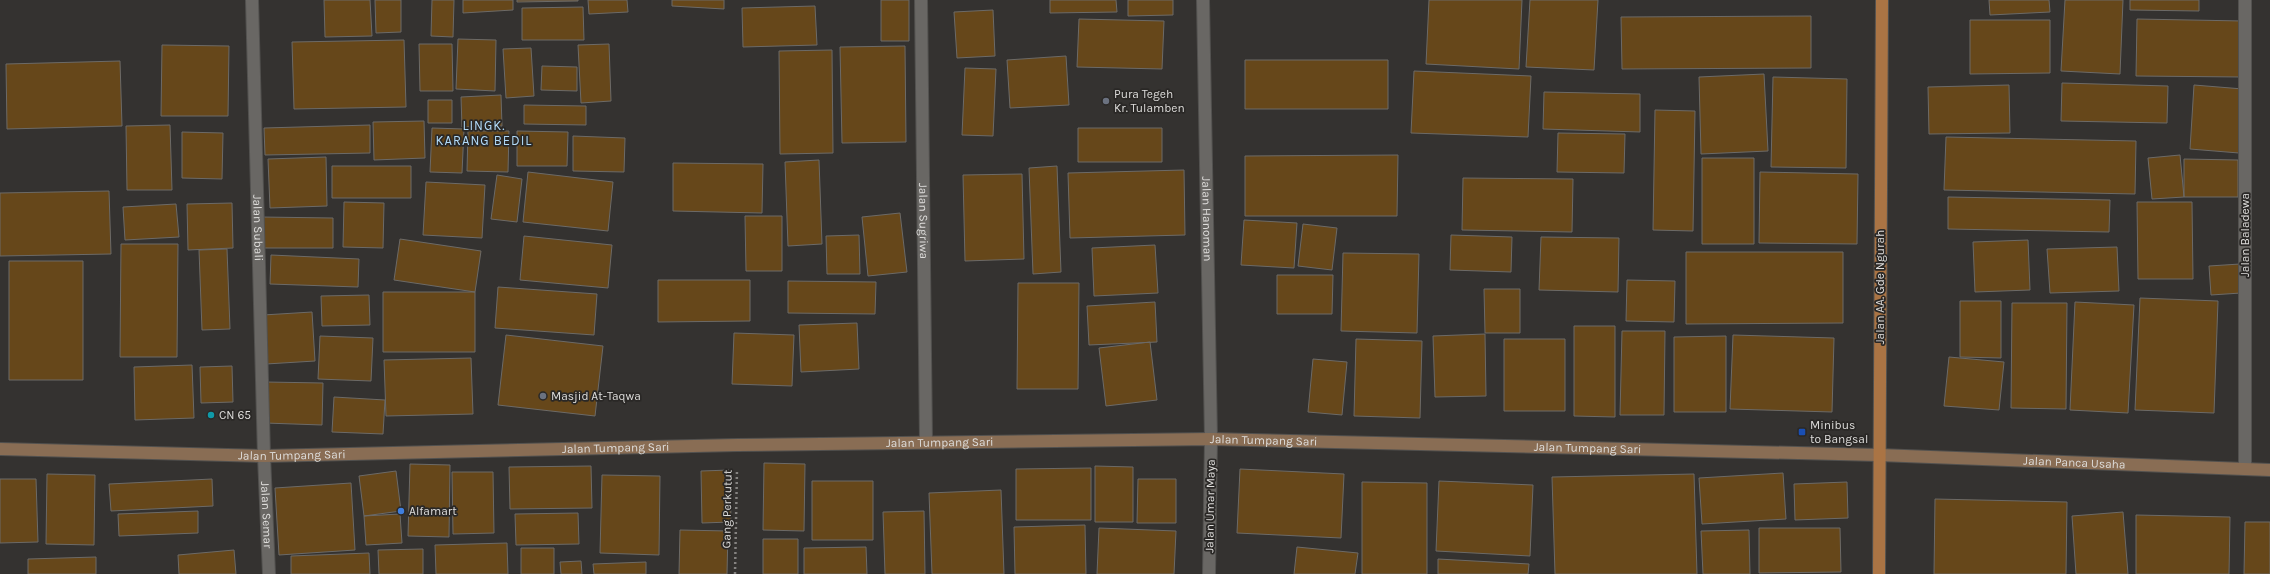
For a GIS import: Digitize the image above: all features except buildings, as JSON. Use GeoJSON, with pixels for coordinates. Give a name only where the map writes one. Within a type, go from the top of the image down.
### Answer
{"type":"FeatureCollection","features":[{"type":"Feature","properties":{"kind":"main road","name":"Jalan AA. Gde Ngurah"},"geometry":{"type":"LineString","coordinates":[[1879,574],[1882,0]]}},
{"type":"Feature","properties":{"kind":"main road","name":"Jalan Tumpang Sari"},"geometry":{"type":"LineString","coordinates":[[0,450],[264,456],[737,444],[1211,438],[1879,455]]}},
{"type":"Feature","properties":{"kind":"main road","name":"Jalan Panca Usaha"},"geometry":{"type":"LineString","coordinates":[[1879,455],[2270,470]]}},
{"type":"Feature","properties":{"kind":"street","name":"Jalan Subali"},"geometry":{"type":"LineString","coordinates":[[252,0],[264,456]]}},
{"type":"Feature","properties":{"kind":"street","name":"Jalan Sugriwa"},"geometry":{"type":"LineString","coordinates":[[921,0],[926,441]]}},
{"type":"Feature","properties":{"kind":"street","name":"Jalan Hanoman"},"geometry":{"type":"LineString","coordinates":[[1203,0],[1211,438]]}},
{"type":"Feature","properties":{"kind":"street","name":"Jalan Baladewa"},"geometry":{"type":"LineString","coordinates":[[2245,0],[2245,469]]}},
{"type":"Feature","properties":{"kind":"street","name":"Jalan Umar Maya"},"geometry":{"type":"LineString","coordinates":[[1209,574],[1211,438]]}},
{"type":"Feature","properties":{"kind":"street","name":"Jalan Semar"},"geometry":{"type":"LineString","coordinates":[[264,456],[269,574]]}},
{"type":"Feature","properties":{"kind":"path","name":"Gang Perkutut"},"geometry":{"type":"LineString","coordinates":[[735,574],[737,444]]}},
{"type":"Feature","properties":{"kind":"place","name":"Pura Tegeh Kr. Tulamben"},"geometry":{"type":"Point","coordinates":[1106,101]}},
{"type":"Feature","properties":{"kind":"place","name":"Masjid At-Taqwa"},"geometry":{"type":"Point","coordinates":[543,396]}},
{"type":"Feature","properties":{"kind":"place","name":"CN 65"},"geometry":{"type":"Point","coordinates":[211,415]}},
{"type":"Feature","properties":{"kind":"place","name":"Minibus to Bangsal"},"geometry":{"type":"Point","coordinates":[1802,432]}},
{"type":"Feature","properties":{"kind":"place","name":"Alfamart"},"geometry":{"type":"Point","coordinates":[401,511]}},
{"type":"Feature","properties":{"kind":"district","name":"LINGK. KARANG BEDIL"},"geometry":{"type":"Point","coordinates":[484,132]}}]}
